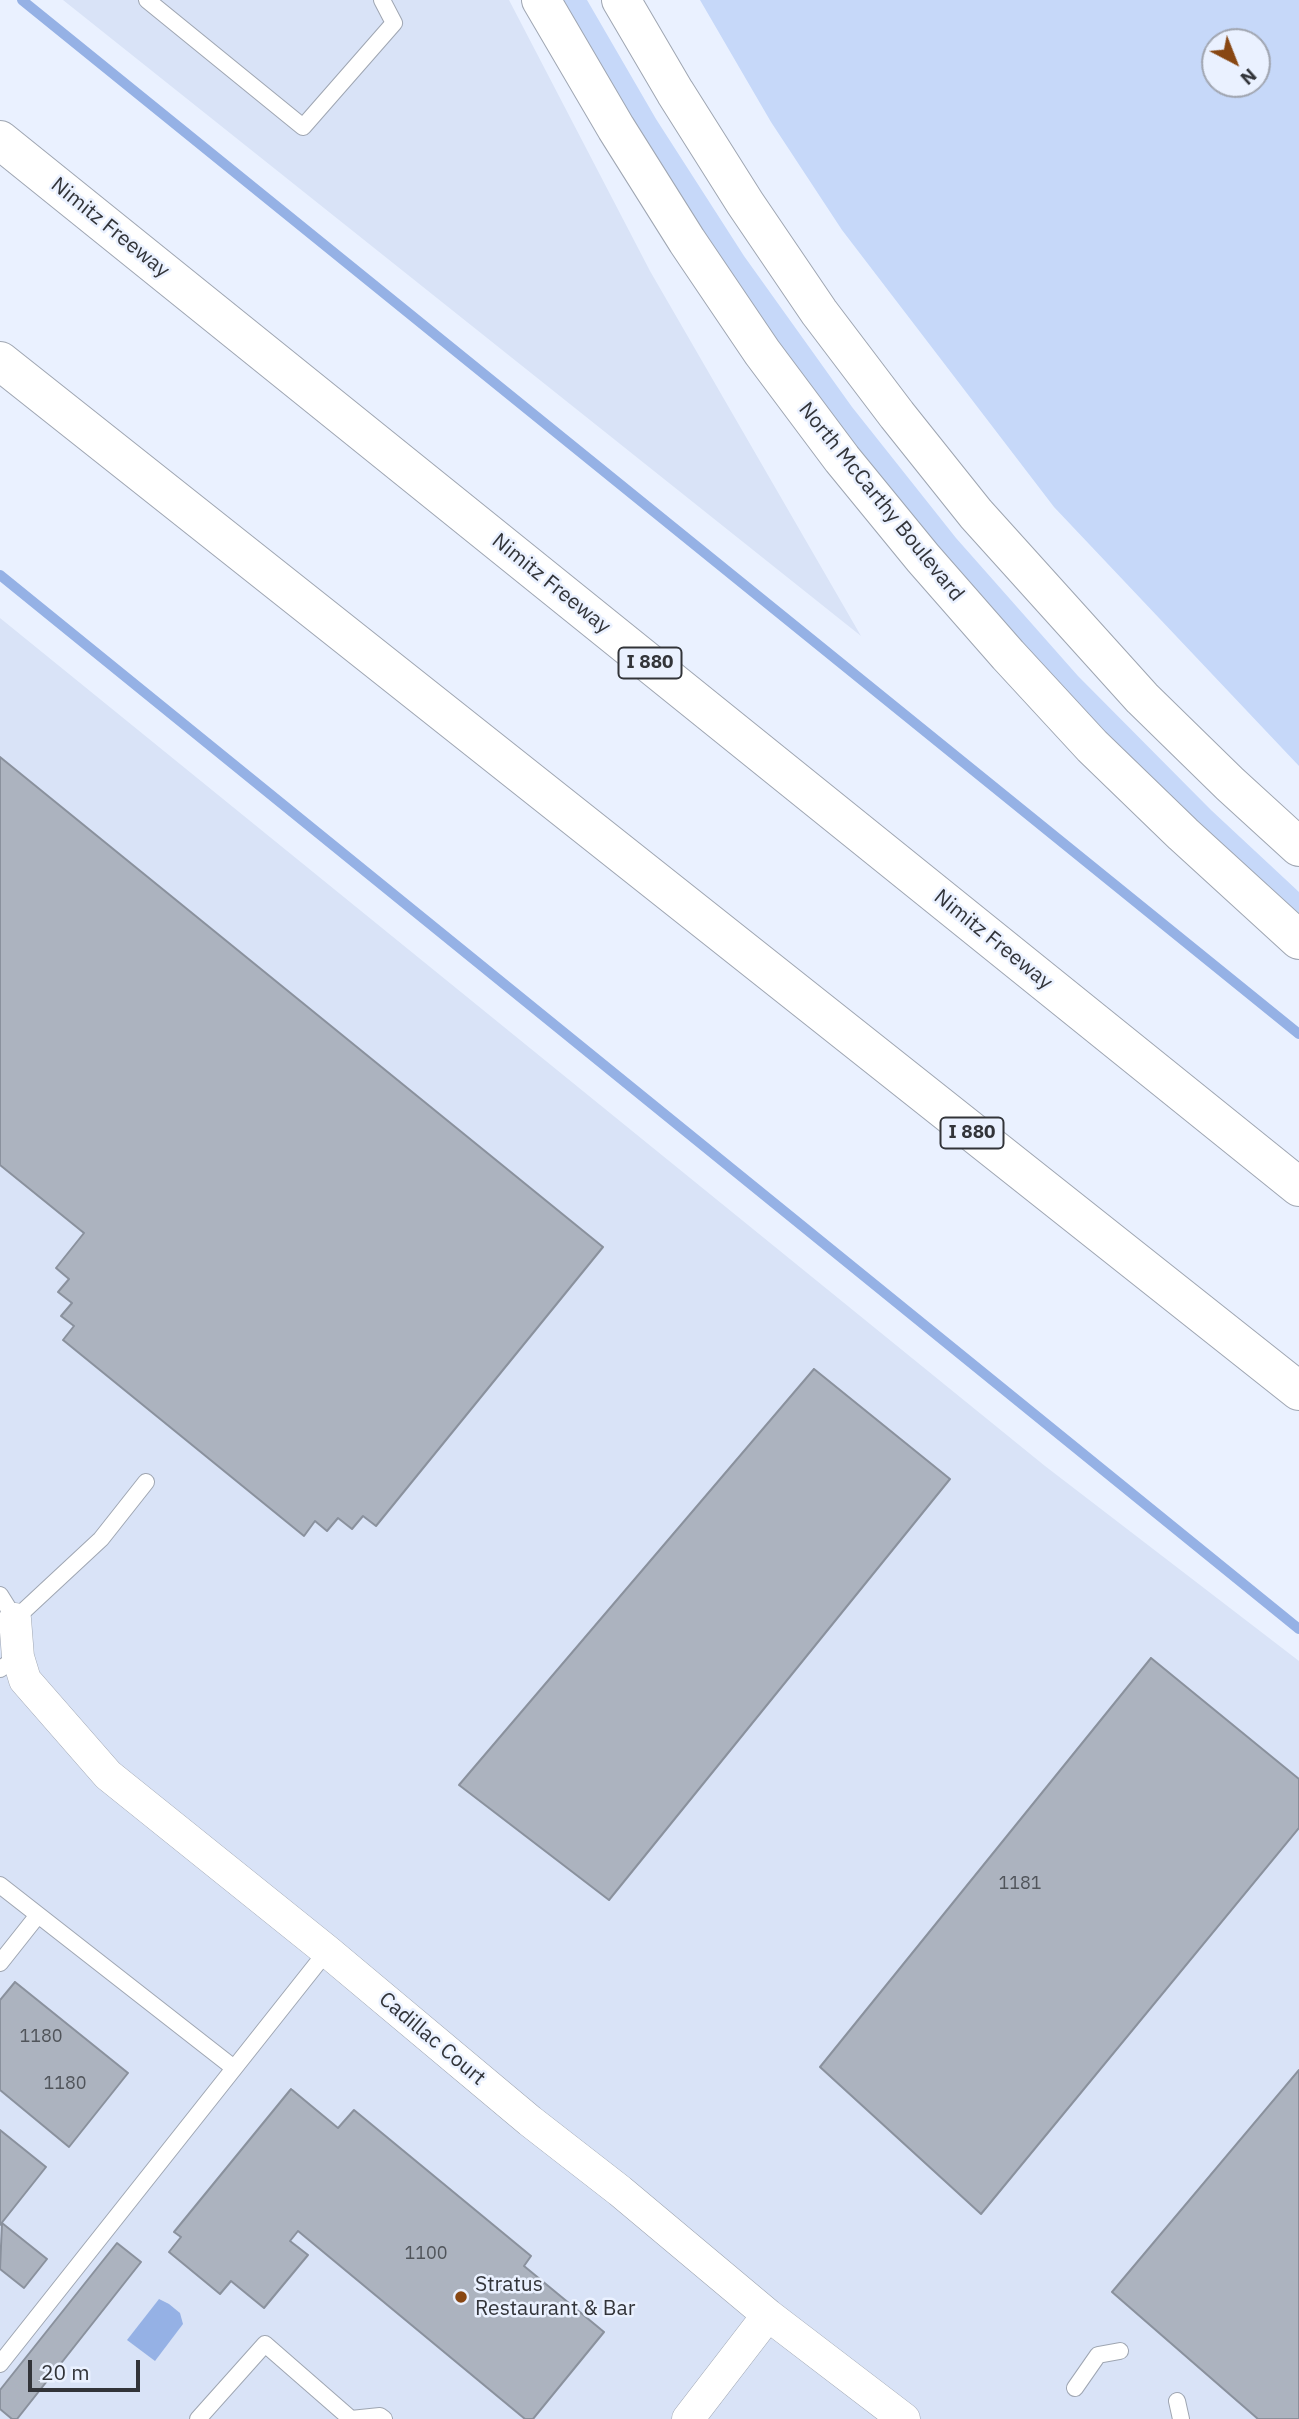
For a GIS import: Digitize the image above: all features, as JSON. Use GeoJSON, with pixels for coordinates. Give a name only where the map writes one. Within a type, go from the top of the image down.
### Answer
{"type":"FeatureCollection","features":[{"type":"Feature","properties":{"kind":"main road","name":"North McCarthy Boulevard"},"geometry":{"type":"LineString","coordinates":[[541,0],[616,128],[687,241],[762,352],[842,459],[923,558],[1092,746],[1299,940]]}},
{"type":"Feature","properties":{"kind":"main road"},"geometry":{"type":"LineString","coordinates":[[621,0],[674,92],[819,312],[976,514],[1142,698],[1299,847]]}},
{"type":"Feature","properties":{"kind":"main road","name":"Nimitz Freeway"},"geometry":{"type":"LineString","coordinates":[[0,140],[1299,1186]]}},
{"type":"Feature","properties":{"kind":"main road","name":"I 880"},"geometry":{"type":"LineString","coordinates":[[0,361],[1299,1391]]}},
{"type":"Feature","properties":{"kind":"street","name":"Cadillac Court"},"geometry":{"type":"LineString","coordinates":[[7,1607],[9,1663],[108,1775],[327,1951],[530,2121],[621,2191],[768,2315],[904,2419]]}},
{"type":"Feature","properties":{"kind":"street"},"geometry":{"type":"LineString","coordinates":[[688,2419],[768,2315]]}},
{"type":"Feature","properties":{"kind":"lane"},"geometry":{"type":"LineString","coordinates":[[147,0],[303,127],[394,23],[382,0]]}},
{"type":"Feature","properties":{"kind":"lane"},"geometry":{"type":"LineString","coordinates":[[7,1607],[101,1539],[146,1482]]}},
{"type":"Feature","properties":{"kind":"lane"},"geometry":{"type":"LineString","coordinates":[[0,1885],[234,2068]]}},
{"type":"Feature","properties":{"kind":"lane"},"geometry":{"type":"LineString","coordinates":[[0,1963],[38,1915]]}},
{"type":"Feature","properties":{"kind":"lane"},"geometry":{"type":"LineString","coordinates":[[0,2364],[327,1951]]}},
{"type":"Feature","properties":{"kind":"lane"},"geometry":{"type":"LineString","coordinates":[[198,2419],[265,2344],[351,2419],[380,2416],[384,2419]]}},
{"type":"Feature","properties":{"kind":"lane"},"geometry":{"type":"LineString","coordinates":[[1075,2388],[1098,2355],[1120,2351]]}},
{"type":"Feature","properties":{"kind":"lane"},"geometry":{"type":"LineString","coordinates":[[1177,2401],[1181,2419]]}},
{"type":"Feature","properties":{"kind":"shaded area"},"geometry":{"type":"Polygon","coordinates":[[[63,0],[509,0],[650,271],[861,636],[63,0]]]}},
{"type":"Feature","properties":{"kind":"shaded area"},"geometry":{"type":"Polygon","coordinates":[[[558,0],[587,0],[656,119],[744,256],[852,407],[956,538],[1078,676],[1211,810],[1299,892],[1299,927],[1234,868],[960,582],[728,278],[558,0]]]}},
{"type":"Feature","properties":{"kind":"shaded area"},"geometry":{"type":"Polygon","coordinates":[[[700,0],[1299,0],[1299,766],[1054,507],[842,230],[771,122],[700,0]]]}},
{"type":"Feature","properties":{"kind":"shaded area"},"geometry":{"type":"Polygon","coordinates":[[[0,618],[1045,1466],[1299,1661],[1299,2419],[0,2419],[0,618]]]}},
{"type":"Feature","properties":{"kind":"shaded area"},"geometry":{"type":"Polygon","coordinates":[[[159,2299],[180,2313],[183,2324],[155,2361],[127,2340],[159,2299]]]}},
{"type":"Feature","properties":{"kind":"building"},"geometry":{"type":"Polygon","coordinates":[[[0,757],[603,1247],[376,1526],[363,1516],[352,1529],[338,1518],[327,1531],[315,1521],[304,1536],[63,1340],[74,1326],[61,1316],[72,1303],[58,1292],[69,1279],[56,1268],[84,1233],[0,1165],[0,757]]]}},
{"type":"Feature","properties":{"kind":"building"},"geometry":{"type":"Polygon","coordinates":[[[814,1369],[950,1479],[609,1900],[459,1785],[814,1369]]]}},
{"type":"Feature","properties":{"kind":"building"},"geometry":{"type":"Polygon","coordinates":[[[1151,1658],[1299,1779],[1299,1828],[981,2214],[820,2067],[1151,1658]]]}},
{"type":"Feature","properties":{"kind":"building"},"geometry":{"type":"Polygon","coordinates":[[[15,1982],[128,2073],[69,2147],[0,2090],[0,2000],[15,1982]]]}},
{"type":"Feature","properties":{"kind":"building"},"geometry":{"type":"Polygon","coordinates":[[[1299,2070],[1299,2419],[1258,2419],[1112,2292],[1299,2070]]]}},
{"type":"Feature","properties":{"kind":"building"},"geometry":{"type":"Polygon","coordinates":[[[291,2089],[338,2128],[354,2110],[531,2256],[524,2266],[604,2332],[533,2419],[525,2419],[298,2231],[290,2241],[308,2255],[264,2308],[231,2281],[220,2294],[169,2252],[181,2237],[174,2232],[291,2089]]]}},
{"type":"Feature","properties":{"kind":"building"},"geometry":{"type":"Polygon","coordinates":[[[0,2130],[46,2167],[0,2225],[0,2130]]]}},
{"type":"Feature","properties":{"kind":"building"},"geometry":{"type":"Polygon","coordinates":[[[2,2223],[47,2259],[24,2288],[0,2269],[2,2223]]]}},
{"type":"Feature","properties":{"kind":"building"},"geometry":{"type":"Polygon","coordinates":[[[117,2243],[141,2262],[17,2419],[12,2419],[0,2409],[0,2390],[117,2243]]]}},
{"type":"Feature","properties":{"kind":"waterway"},"geometry":{"type":"LineString","coordinates":[[22,0],[1299,1034]]}},
{"type":"Feature","properties":{"kind":"waterway"},"geometry":{"type":"LineString","coordinates":[[0,575],[1299,1629]]}},
{"type":"Feature","properties":{"kind":"place","name":"Stratus Restaurant & Bar"},"geometry":{"type":"Point","coordinates":[461,2297]}}]}
